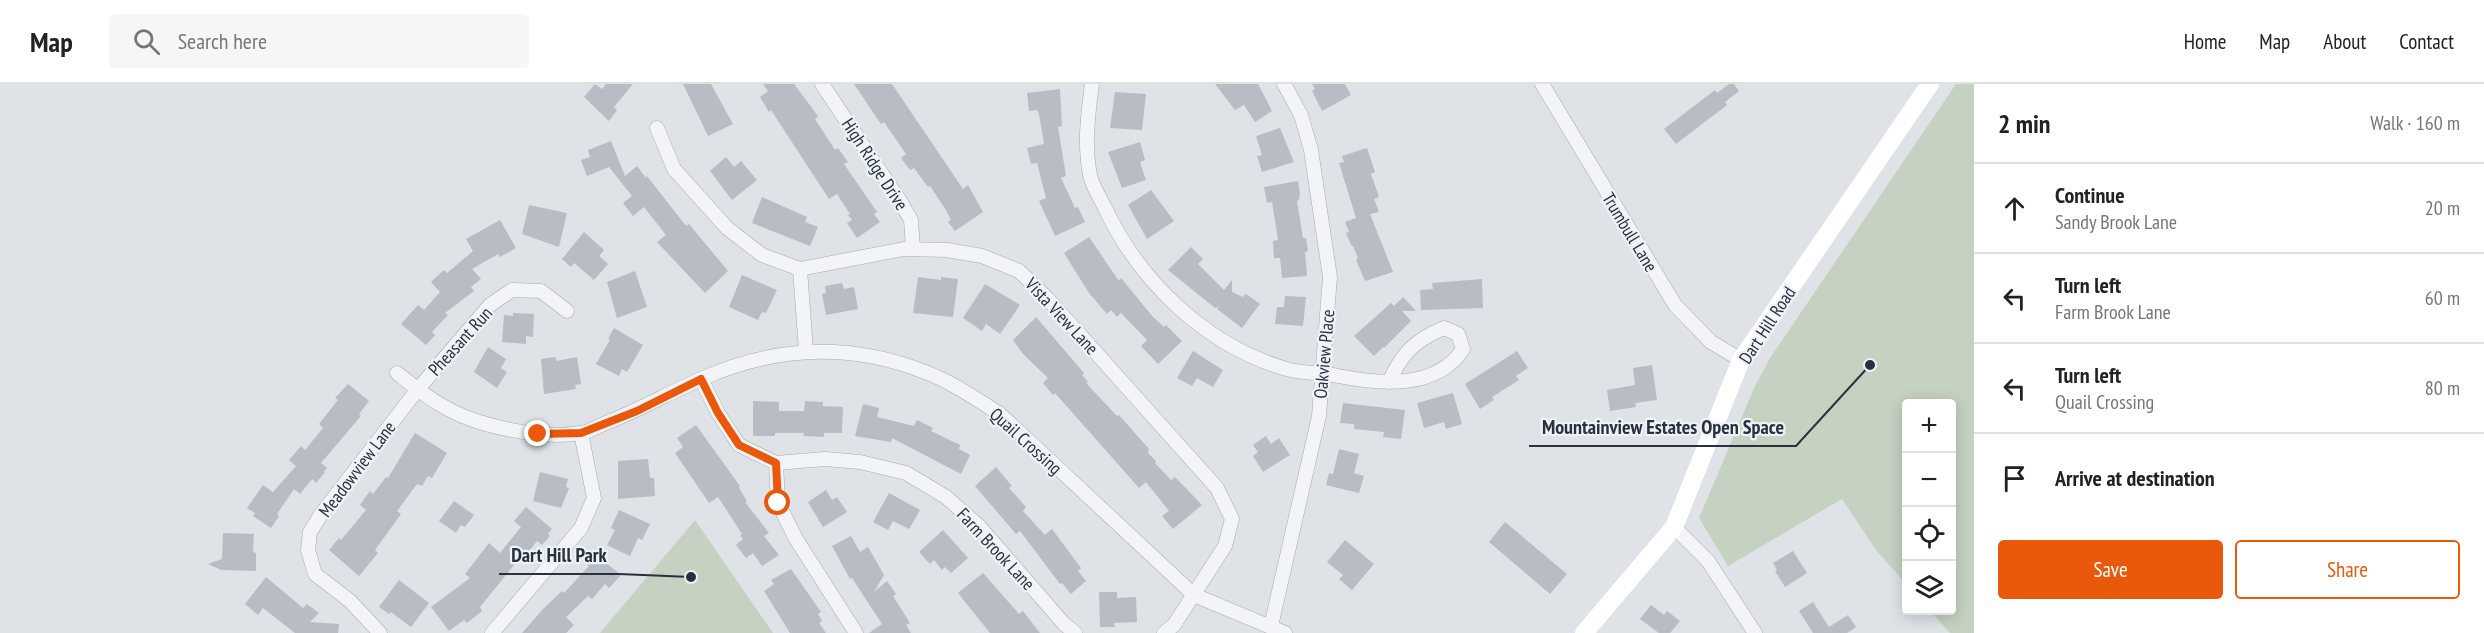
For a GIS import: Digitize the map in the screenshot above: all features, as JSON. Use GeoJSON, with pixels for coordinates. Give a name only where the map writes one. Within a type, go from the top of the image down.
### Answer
{"type":"FeatureCollection","features":[{"type":"Feature","properties":{"kind":"main road","name":"Dart Hill Road"},"geometry":{"type":"LineString","coordinates":[[1584,633],[1674,526],[1741,360],[1929,84]]}},
{"type":"Feature","properties":{"kind":"street","name":"High Ridge Drive"},"geometry":{"type":"LineString","coordinates":[[822,84],[911,220],[914,249]]}},
{"type":"Feature","properties":{"kind":"street"},"geometry":{"type":"LineString","coordinates":[[1092,84],[1085,136],[1090,177],[1113,225],[1144,271],[1174,305],[1231,347],[1285,369],[1322,372],[1360,380],[1389,382],[1403,382],[1435,373],[1455,362],[1463,350],[1458,334],[1444,328],[1423,336],[1398,361],[1389,382]]}},
{"type":"Feature","properties":{"kind":"street","name":"Oakview Place"},"geometry":{"type":"LineString","coordinates":[[1271,626],[1319,416],[1330,277],[1311,150],[1301,115],[1284,84]]}},
{"type":"Feature","properties":{"kind":"street","name":"Trumbull Lane"},"geometry":{"type":"LineString","coordinates":[[1542,84],[1675,305],[1711,342],[1741,360]]}},
{"type":"Feature","properties":{"kind":"street"},"geometry":{"type":"LineString","coordinates":[[657,128],[674,169],[727,228],[762,255],[800,269],[806,351]]}},
{"type":"Feature","properties":{"kind":"street","name":"Vista View Lane"},"geometry":{"type":"LineString","coordinates":[[800,269],[914,249],[947,250],[982,256],[1019,271],[1055,306],[1217,488],[1232,519],[1225,546],[1194,595]]}},
{"type":"Feature","properties":{"kind":"street","name":"Pheasant Run"},"geometry":{"type":"LineString","coordinates":[[418,388],[490,305],[512,290],[542,291],[567,311]]}},
{"type":"Feature","properties":{"kind":"street","name":"Quail Crossing"},"geometry":{"type":"LineString","coordinates":[[397,373],[441,406],[469,419],[505,429],[538,434],[581,433],[637,411],[701,379],[758,357],[806,351],[857,354],[926,372],[964,391],[1000,414],[1194,595],[1285,633]]}},
{"type":"Feature","properties":{"kind":"street"},"geometry":{"type":"LineString","coordinates":[[701,379],[718,413],[739,445],[776,463],[778,503],[796,538],[856,633]]}},
{"type":"Feature","properties":{"kind":"street","name":"Meadowview Lane"},"geometry":{"type":"LineString","coordinates":[[380,633],[350,601],[315,574],[308,550],[310,532],[322,513],[418,388]]}},
{"type":"Feature","properties":{"kind":"street"},"geometry":{"type":"LineString","coordinates":[[492,633],[581,528],[594,498],[581,433]]}},
{"type":"Feature","properties":{"kind":"street","name":"Farm Brook Lane"},"geometry":{"type":"LineString","coordinates":[[776,463],[825,459],[860,462],[906,473],[946,497],[979,526],[1064,624],[1075,633]]}},
{"type":"Feature","properties":{"kind":"street"},"geometry":{"type":"LineString","coordinates":[[1674,526],[1708,561],[1755,633]]}},
{"type":"Feature","properties":{"kind":"street"},"geometry":{"type":"LineString","coordinates":[[1164,633],[1174,625],[1194,595]]}},
{"type":"Feature","properties":{"kind":"green space"},"geometry":{"type":"Polygon","coordinates":[[[1956,84],[1974,84],[1974,633],[1950,633],[1934,615],[1956,615],[1956,399],[1902,399],[1902,579],[1876,550],[1842,499],[1728,566],[1699,518],[1755,386],[1770,358],[1956,84]]]}},
{"type":"Feature","properties":{"kind":"green space"},"geometry":{"type":"Polygon","coordinates":[[[695,520],[773,633],[600,633],[695,520]]]}},
{"type":"Feature","properties":{"kind":"building"},"geometry":{"type":"Polygon","coordinates":[[[595,84],[602,89],[606,84],[633,84],[614,107],[617,110],[609,121],[584,97],[595,84]]]}},
{"type":"Feature","properties":{"kind":"building"},"geometry":{"type":"Polygon","coordinates":[[[683,84],[711,84],[733,124],[708,136],[683,84]]]}},
{"type":"Feature","properties":{"kind":"building"},"geometry":{"type":"Polygon","coordinates":[[[763,84],[794,84],[818,116],[815,119],[835,150],[838,148],[848,162],[844,164],[877,212],[874,214],[880,222],[857,238],[847,223],[852,220],[848,215],[850,214],[837,194],[829,199],[771,110],[769,112],[760,97],[768,91],[763,84]]]}},
{"type":"Feature","properties":{"kind":"building"},"geometry":{"type":"Polygon","coordinates":[[[854,84],[892,84],[963,189],[968,185],[983,212],[955,231],[948,222],[951,220],[946,210],[930,186],[928,187],[914,168],[910,170],[901,158],[906,154],[884,122],[881,124],[854,84]]]}},
{"type":"Feature","properties":{"kind":"building"},"geometry":{"type":"Polygon","coordinates":[[[1215,84],[1258,84],[1272,111],[1255,122],[1244,105],[1235,110],[1215,84]]]}},
{"type":"Feature","properties":{"kind":"building"},"geometry":{"type":"Polygon","coordinates":[[[1312,84],[1345,84],[1351,95],[1322,111],[1312,91],[1315,89],[1312,84]]]}},
{"type":"Feature","properties":{"kind":"building"},"geometry":{"type":"Polygon","coordinates":[[[1729,84],[1734,84],[1739,91],[1725,102],[1727,105],[1676,144],[1664,129],[1715,90],[1717,93],[1729,84]]]}},
{"type":"Feature","properties":{"kind":"building"},"geometry":{"type":"Polygon","coordinates":[[[1060,89],[1062,126],[1058,127],[1066,176],[1061,178],[1075,208],[1078,207],[1085,222],[1055,236],[1039,201],[1046,198],[1037,163],[1031,164],[1027,148],[1044,144],[1039,114],[1037,110],[1029,111],[1027,93],[1060,89]]]}},
{"type":"Feature","properties":{"kind":"building"},"geometry":{"type":"Polygon","coordinates":[[[1115,92],[1146,94],[1142,130],[1110,128],[1115,92]]]}},
{"type":"Feature","properties":{"kind":"building"},"geometry":{"type":"Polygon","coordinates":[[[1280,128],[1294,162],[1262,172],[1257,156],[1262,155],[1256,136],[1280,128]]]}},
{"type":"Feature","properties":{"kind":"building"},"geometry":{"type":"Polygon","coordinates":[[[611,141],[625,176],[637,166],[686,226],[689,224],[728,271],[705,293],[657,242],[666,235],[644,207],[633,216],[623,203],[632,196],[609,167],[587,176],[581,160],[590,157],[588,150],[611,141]]]}},
{"type":"Feature","properties":{"kind":"building"},"geometry":{"type":"Polygon","coordinates":[[[1140,142],[1145,160],[1140,162],[1146,180],[1122,188],[1108,152],[1140,142]]]}},
{"type":"Feature","properties":{"kind":"building"},"geometry":{"type":"Polygon","coordinates":[[[1367,148],[1375,172],[1371,174],[1379,197],[1374,199],[1379,212],[1370,214],[1393,272],[1365,281],[1356,260],[1358,258],[1346,233],[1349,232],[1345,222],[1356,218],[1339,163],[1344,162],[1342,156],[1367,148]]]}},
{"type":"Feature","properties":{"kind":"building"},"geometry":{"type":"Polygon","coordinates":[[[726,157],[734,167],[741,161],[757,180],[732,200],[710,171],[726,157]]]}},
{"type":"Feature","properties":{"kind":"building"},"geometry":{"type":"Polygon","coordinates":[[[1298,181],[1300,193],[1297,201],[1303,238],[1306,238],[1308,251],[1305,252],[1307,276],[1282,278],[1280,258],[1274,258],[1273,241],[1278,240],[1272,202],[1267,203],[1264,187],[1298,181]]]}},
{"type":"Feature","properties":{"kind":"building"},"geometry":{"type":"Polygon","coordinates":[[[1151,190],[1174,221],[1147,239],[1128,205],[1151,190]]]}},
{"type":"Feature","properties":{"kind":"building"},"geometry":{"type":"Polygon","coordinates":[[[762,197],[807,217],[805,222],[818,227],[810,246],[752,223],[762,197]]]}},
{"type":"Feature","properties":{"kind":"building"},"geometry":{"type":"Polygon","coordinates":[[[529,205],[567,213],[559,247],[522,234],[529,205]]]}},
{"type":"Feature","properties":{"kind":"building"},"geometry":{"type":"Polygon","coordinates":[[[500,220],[516,248],[500,257],[498,254],[472,269],[481,279],[471,287],[474,291],[445,313],[448,315],[432,332],[435,335],[426,345],[401,324],[418,305],[424,310],[440,292],[431,282],[444,270],[447,273],[473,251],[466,239],[500,220]]]}},
{"type":"Feature","properties":{"kind":"building"},"geometry":{"type":"Polygon","coordinates":[[[584,232],[604,250],[599,256],[608,264],[594,280],[574,263],[571,267],[562,259],[584,232]]]}},
{"type":"Feature","properties":{"kind":"building"},"geometry":{"type":"Polygon","coordinates":[[[1089,237],[1119,281],[1121,278],[1153,317],[1164,327],[1166,325],[1182,341],[1158,364],[1141,346],[1147,340],[1121,313],[1117,317],[1111,310],[1107,314],[1089,293],[1064,253],[1089,237]]]}},
{"type":"Feature","properties":{"kind":"building"},"geometry":{"type":"Polygon","coordinates":[[[1191,247],[1203,259],[1198,264],[1224,290],[1232,280],[1232,292],[1243,297],[1246,294],[1260,304],[1242,328],[1217,309],[1219,306],[1215,308],[1168,270],[1191,247]]]}},
{"type":"Feature","properties":{"kind":"building"},"geometry":{"type":"Polygon","coordinates":[[[635,271],[647,307],[617,318],[607,282],[635,271]]]}},
{"type":"Feature","properties":{"kind":"building"},"geometry":{"type":"Polygon","coordinates":[[[742,275],[777,290],[766,313],[762,312],[758,320],[729,307],[742,275]]]}},
{"type":"Feature","properties":{"kind":"building"},"geometry":{"type":"Polygon","coordinates":[[[918,277],[941,280],[941,277],[958,279],[953,317],[913,313],[918,277]]]}},
{"type":"Feature","properties":{"kind":"building"},"geometry":{"type":"Polygon","coordinates":[[[1482,279],[1483,308],[1421,310],[1420,290],[1433,289],[1432,283],[1482,279]]]}},
{"type":"Feature","properties":{"kind":"building"},"geometry":{"type":"Polygon","coordinates":[[[842,283],[844,289],[854,287],[858,309],[826,315],[822,294],[826,293],[825,286],[842,283]]]}},
{"type":"Feature","properties":{"kind":"building"},"geometry":{"type":"Polygon","coordinates":[[[985,284],[1020,305],[1000,334],[986,324],[982,331],[963,318],[985,284]]]}},
{"type":"Feature","properties":{"kind":"building"},"geometry":{"type":"Polygon","coordinates":[[[1285,296],[1306,297],[1303,326],[1275,324],[1277,307],[1284,307],[1285,296]]]}},
{"type":"Feature","properties":{"kind":"building"},"geometry":{"type":"Polygon","coordinates":[[[1403,297],[1416,311],[1402,311],[1411,321],[1374,356],[1354,336],[1391,303],[1394,306],[1403,297]]]}},
{"type":"Feature","properties":{"kind":"building"},"geometry":{"type":"Polygon","coordinates":[[[513,313],[534,314],[533,337],[526,336],[526,344],[502,342],[504,315],[513,316],[513,313]]]}},
{"type":"Feature","properties":{"kind":"building"},"geometry":{"type":"Polygon","coordinates":[[[1036,317],[1084,373],[1082,375],[1088,382],[1086,383],[1149,449],[1148,453],[1156,461],[1155,463],[1171,480],[1175,477],[1202,505],[1173,529],[1162,516],[1169,511],[1146,482],[1139,488],[1055,393],[1053,395],[1043,383],[1048,378],[1023,354],[1013,340],[1036,317]]]}},
{"type":"Feature","properties":{"kind":"building"},"geometry":{"type":"Polygon","coordinates":[[[614,328],[643,345],[627,372],[622,369],[619,376],[596,364],[614,328]]]}},
{"type":"Feature","properties":{"kind":"building"},"geometry":{"type":"Polygon","coordinates":[[[488,347],[506,359],[501,368],[507,372],[497,388],[474,372],[488,347]]]}},
{"type":"Feature","properties":{"kind":"building"},"geometry":{"type":"Polygon","coordinates":[[[1193,351],[1223,370],[1213,387],[1197,378],[1192,386],[1177,378],[1193,351]]]}},
{"type":"Feature","properties":{"kind":"building"},"geometry":{"type":"Polygon","coordinates":[[[1517,351],[1528,368],[1516,376],[1519,380],[1492,397],[1494,400],[1480,409],[1465,384],[1517,351]]]}},
{"type":"Feature","properties":{"kind":"building"},"geometry":{"type":"Polygon","coordinates":[[[556,357],[556,361],[577,357],[581,384],[575,385],[576,389],[544,394],[541,359],[556,357]]]}},
{"type":"Feature","properties":{"kind":"building"},"geometry":{"type":"Polygon","coordinates":[[[1652,365],[1657,400],[1635,403],[1636,407],[1610,411],[1607,390],[1635,385],[1633,368],[1652,365]]]}},
{"type":"Feature","properties":{"kind":"building"},"geometry":{"type":"Polygon","coordinates":[[[348,384],[369,401],[359,414],[361,416],[321,463],[327,468],[325,472],[316,483],[312,479],[300,494],[294,489],[277,514],[279,516],[271,528],[253,516],[255,513],[247,508],[263,485],[273,492],[296,466],[289,460],[301,446],[305,450],[323,428],[319,424],[338,400],[335,398],[348,384]]]}},
{"type":"Feature","properties":{"kind":"building"},"geometry":{"type":"Polygon","coordinates":[[[1453,393],[1462,424],[1446,429],[1444,422],[1424,428],[1417,403],[1453,393]]]}},
{"type":"Feature","properties":{"kind":"building"},"geometry":{"type":"Polygon","coordinates":[[[753,401],[779,402],[779,411],[804,411],[805,401],[823,402],[823,406],[843,407],[842,433],[824,433],[824,437],[803,436],[804,433],[753,436],[753,401]]]}},
{"type":"Feature","properties":{"kind":"building"},"geometry":{"type":"Polygon","coordinates":[[[1343,403],[1405,410],[1401,439],[1383,437],[1384,432],[1354,429],[1354,424],[1340,423],[1343,403]]]}},
{"type":"Feature","properties":{"kind":"building"},"geometry":{"type":"Polygon","coordinates":[[[863,404],[879,408],[877,417],[914,426],[917,420],[933,428],[931,431],[960,445],[959,449],[970,455],[961,474],[892,438],[891,442],[855,436],[863,404]]]}},
{"type":"Feature","properties":{"kind":"building"},"geometry":{"type":"Polygon","coordinates":[[[696,425],[740,486],[747,501],[745,502],[769,533],[764,536],[779,555],[762,566],[753,553],[746,558],[736,545],[743,539],[740,535],[742,534],[718,497],[709,503],[675,453],[683,447],[677,438],[696,425]]]}},
{"type":"Feature","properties":{"kind":"building"},"geometry":{"type":"Polygon","coordinates":[[[415,433],[447,453],[432,478],[428,476],[422,486],[417,484],[397,511],[401,514],[375,550],[378,553],[359,576],[329,550],[339,538],[341,540],[366,510],[360,505],[370,491],[373,494],[386,477],[388,478],[415,433]]]}},
{"type":"Feature","properties":{"kind":"building"},"geometry":{"type":"Polygon","coordinates":[[[1266,436],[1271,444],[1279,438],[1290,455],[1263,472],[1253,456],[1258,452],[1253,445],[1266,436]]]}},
{"type":"Feature","properties":{"kind":"building"},"geometry":{"type":"Polygon","coordinates":[[[1339,449],[1359,454],[1354,473],[1364,476],[1359,493],[1326,485],[1329,473],[1333,474],[1339,449]]]}},
{"type":"Feature","properties":{"kind":"building"},"geometry":{"type":"Polygon","coordinates":[[[648,459],[650,478],[654,478],[655,496],[618,499],[618,461],[648,459]]]}},
{"type":"Feature","properties":{"kind":"building"},"geometry":{"type":"Polygon","coordinates":[[[996,467],[1012,486],[1009,488],[1026,507],[1023,511],[1045,535],[1052,529],[1081,568],[1078,571],[1086,581],[1071,594],[1062,583],[1060,584],[1020,531],[1016,534],[975,486],[996,467]]]}},
{"type":"Feature","properties":{"kind":"building"},"geometry":{"type":"Polygon","coordinates":[[[540,472],[568,479],[566,487],[569,488],[561,508],[533,501],[540,472]]]}},
{"type":"Feature","properties":{"kind":"building"},"geometry":{"type":"Polygon","coordinates":[[[826,490],[832,500],[837,497],[847,512],[823,527],[808,502],[826,490]]]}},
{"type":"Feature","properties":{"kind":"building"},"geometry":{"type":"Polygon","coordinates":[[[889,493],[920,510],[909,529],[893,521],[888,530],[873,522],[889,493]]]}},
{"type":"Feature","properties":{"kind":"building"},"geometry":{"type":"Polygon","coordinates":[[[454,501],[474,515],[465,527],[461,525],[456,533],[439,521],[454,501]]]}},
{"type":"Feature","properties":{"kind":"building"},"geometry":{"type":"Polygon","coordinates":[[[526,507],[552,529],[548,534],[550,536],[542,545],[537,541],[525,556],[523,554],[480,607],[482,611],[467,623],[464,620],[449,631],[431,607],[470,578],[465,574],[489,543],[500,553],[521,527],[514,521],[526,507]]]}},
{"type":"Feature","properties":{"kind":"building"},"geometry":{"type":"Polygon","coordinates":[[[619,510],[650,524],[642,540],[638,538],[630,556],[607,545],[615,530],[611,528],[619,510]]]}},
{"type":"Feature","properties":{"kind":"building"},"geometry":{"type":"Polygon","coordinates":[[[1505,522],[1567,574],[1550,594],[1489,542],[1505,522]]]}},
{"type":"Feature","properties":{"kind":"building"},"geometry":{"type":"Polygon","coordinates":[[[943,530],[968,558],[951,573],[945,567],[942,570],[934,560],[930,564],[919,552],[943,530]]]}},
{"type":"Feature","properties":{"kind":"building"},"geometry":{"type":"Polygon","coordinates":[[[223,533],[254,534],[253,552],[256,553],[256,571],[221,570],[208,564],[222,559],[223,533]]]}},
{"type":"Feature","properties":{"kind":"building"},"geometry":{"type":"Polygon","coordinates":[[[851,536],[860,552],[868,547],[884,575],[874,592],[887,581],[896,594],[893,596],[910,623],[906,625],[911,633],[869,633],[882,624],[852,578],[850,579],[832,546],[851,536]]]}},
{"type":"Feature","properties":{"kind":"building"},"geometry":{"type":"Polygon","coordinates":[[[1345,540],[1374,564],[1352,590],[1339,579],[1343,575],[1327,562],[1345,540]]]}},
{"type":"Feature","properties":{"kind":"building"},"geometry":{"type":"Polygon","coordinates":[[[1793,551],[1807,573],[1785,587],[1773,563],[1793,551]]]}},
{"type":"Feature","properties":{"kind":"building"},"geometry":{"type":"Polygon","coordinates":[[[595,554],[621,575],[609,588],[605,584],[592,599],[588,596],[566,617],[574,625],[566,633],[522,633],[544,608],[562,591],[564,593],[589,566],[586,563],[595,554]]]}},
{"type":"Feature","properties":{"kind":"building"},"geometry":{"type":"Polygon","coordinates":[[[791,569],[821,612],[818,614],[822,621],[819,623],[826,633],[790,633],[764,591],[774,584],[771,580],[791,569]]]}},
{"type":"Feature","properties":{"kind":"building"},"geometry":{"type":"Polygon","coordinates":[[[983,573],[1019,614],[1023,611],[1040,633],[990,633],[958,593],[983,573]]]}},
{"type":"Feature","properties":{"kind":"building"},"geometry":{"type":"Polygon","coordinates":[[[266,577],[303,608],[307,604],[319,613],[310,622],[339,624],[338,633],[295,633],[263,608],[258,615],[245,604],[266,577]]]}},
{"type":"Feature","properties":{"kind":"building"},"geometry":{"type":"Polygon","coordinates":[[[399,580],[429,603],[411,627],[391,612],[389,614],[379,607],[399,580]]]}},
{"type":"Feature","properties":{"kind":"building"},"geometry":{"type":"Polygon","coordinates":[[[1099,592],[1117,592],[1117,598],[1136,597],[1137,622],[1114,623],[1115,627],[1100,627],[1099,592]]]}},
{"type":"Feature","properties":{"kind":"building"},"geometry":{"type":"Polygon","coordinates":[[[1813,602],[1829,627],[1848,615],[1856,627],[1847,633],[1813,633],[1799,611],[1813,602]]]}},
{"type":"Feature","properties":{"kind":"building"},"geometry":{"type":"Polygon","coordinates":[[[1651,605],[1664,615],[1667,611],[1680,621],[1670,633],[1659,633],[1640,619],[1651,605]]]}},
{"type":"Feature","properties":{"kind":"place","name":"Mountainview Estates Open Space"},"geometry":{"type":"Point","coordinates":[1870,365]}},
{"type":"Feature","properties":{"kind":"place","name":"Dart Hill Park"},"geometry":{"type":"Point","coordinates":[691,577]}},
{"type":"Feature","properties":{"kind":"route"},"geometry":{"type":"LineString","coordinates":[[538,434],[581,433],[637,411],[701,379],[718,413],[739,445],[776,463],[778,503]]}}]}
